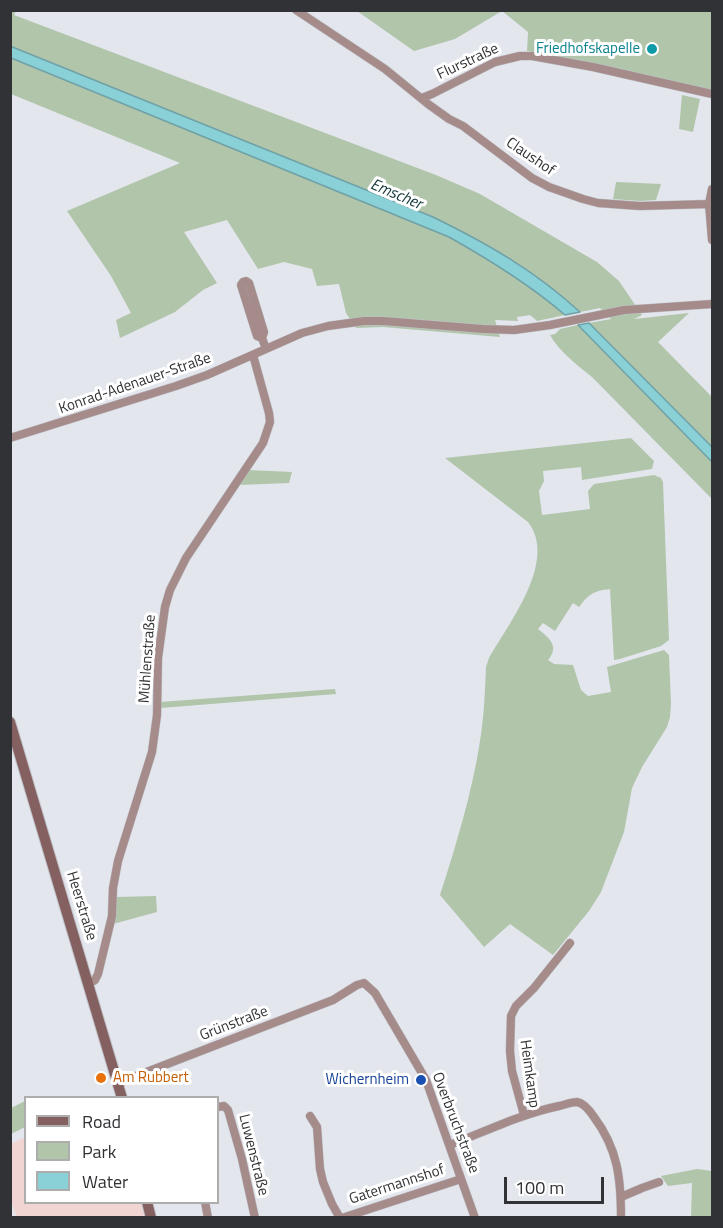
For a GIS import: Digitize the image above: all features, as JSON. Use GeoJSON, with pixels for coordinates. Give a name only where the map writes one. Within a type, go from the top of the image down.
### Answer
{"type":"FeatureCollection","features":[{"type":"Feature","properties":{"kind":"main road","name":"Heerstraße"},"geometry":{"type":"LineString","coordinates":[[10,722],[121,1096]]}},
{"type":"Feature","properties":{"kind":"street"},"geometry":{"type":"LineString","coordinates":[[296,10],[386,69],[422,98]]}},
{"type":"Feature","properties":{"kind":"street","name":"Flurstraße"},"geometry":{"type":"LineString","coordinates":[[422,98],[495,62],[520,56],[593,67],[712,94]]}},
{"type":"Feature","properties":{"kind":"street","name":"Claushof"},"geometry":{"type":"LineString","coordinates":[[422,98],[532,178],[563,193],[598,202],[640,206],[709,204]]}},
{"type":"Feature","properties":{"kind":"street"},"geometry":{"type":"LineString","coordinates":[[712,189],[709,204],[712,240]]}},
{"type":"Feature","properties":{"kind":"street"},"geometry":{"type":"LineString","coordinates":[[262,338],[257,336],[241,285],[246,281],[249,284],[264,332],[262,338],[266,349]]}},
{"type":"Feature","properties":{"kind":"street","name":"Konrad-Adenauer-Straße"},"geometry":{"type":"LineString","coordinates":[[10,438],[176,386],[328,326],[383,321],[504,330],[550,325],[624,310],[712,304]]}},
{"type":"Feature","properties":{"kind":"street","name":"Mühlenstraße"},"geometry":{"type":"LineString","coordinates":[[88,984],[95,980],[98,974],[112,916],[113,888],[118,861],[152,752],[158,715],[158,658],[161,627],[167,598],[186,558],[257,453],[268,430],[269,413],[253,355]]}},
{"type":"Feature","properties":{"kind":"street","name":"Heimkamp"},"geometry":{"type":"LineString","coordinates":[[450,1145],[524,1115],[512,1071],[511,1016],[516,1006],[534,988],[570,943]]}},
{"type":"Feature","properties":{"kind":"street","name":"Grünstraße"},"geometry":{"type":"LineString","coordinates":[[118,1083],[334,999],[359,984]]}},
{"type":"Feature","properties":{"kind":"street","name":"Overbruchstraße"},"geometry":{"type":"LineString","coordinates":[[359,984],[368,986],[375,993],[426,1080],[475,1218]]}},
{"type":"Feature","properties":{"kind":"street"},"geometry":{"type":"LineString","coordinates":[[524,1115],[577,1102],[589,1110],[601,1126],[616,1157],[621,1218]]}},
{"type":"Feature","properties":{"kind":"street","name":"Luwenstraße"},"geometry":{"type":"LineString","coordinates":[[219,1107],[224,1106],[228,1110],[255,1218]]}},
{"type":"Feature","properties":{"kind":"street"},"geometry":{"type":"LineString","coordinates":[[310,1116],[317,1126],[323,1182],[341,1218]]}},
{"type":"Feature","properties":{"kind":"street","name":"Gatermannshof"},"geometry":{"type":"LineString","coordinates":[[341,1218],[461,1179]]}},
{"type":"Feature","properties":{"kind":"street"},"geometry":{"type":"LineString","coordinates":[[621,1197],[659,1182]]}},
{"type":"Feature","properties":{"kind":"shaded area"},"geometry":{"type":"Polygon","coordinates":[[[24,1138],[24,1204],[141,1204],[144,1217],[17,1217],[11,1202],[11,1144],[24,1138]]]}},
{"type":"Feature","properties":{"kind":"green space"},"geometry":{"type":"Polygon","coordinates":[[[10,11],[16,11],[14,15],[436,175],[480,194],[597,262],[619,281],[642,315],[634,319],[689,313],[658,342],[712,397],[712,447],[589,323],[611,319],[600,308],[580,312],[545,283],[510,259],[433,217],[11,46],[10,11]]]}},
{"type":"Feature","properties":{"kind":"green space"},"geometry":{"type":"Polygon","coordinates":[[[357,11],[502,11],[455,39],[414,51],[357,11]]]}},
{"type":"Feature","properties":{"kind":"green space"},"geometry":{"type":"Polygon","coordinates":[[[502,11],[712,11],[712,91],[527,51],[528,32],[502,11]]]}},
{"type":"Feature","properties":{"kind":"green space"},"geometry":{"type":"Polygon","coordinates":[[[10,58],[449,237],[509,273],[565,315],[537,321],[530,315],[517,317],[518,321],[495,320],[500,337],[383,327],[356,328],[346,313],[339,284],[317,286],[312,269],[284,262],[258,269],[227,220],[184,232],[217,283],[203,290],[175,312],[120,338],[116,320],[131,313],[111,276],[67,211],[180,163],[11,94],[10,58]]]}},
{"type":"Feature","properties":{"kind":"green space"},"geometry":{"type":"Polygon","coordinates":[[[682,95],[700,99],[693,132],[679,129],[682,95]]]}},
{"type":"Feature","properties":{"kind":"green space"},"geometry":{"type":"Polygon","coordinates":[[[616,182],[661,184],[656,200],[640,201],[613,199],[616,182]]]}},
{"type":"Feature","properties":{"kind":"green space"},"geometry":{"type":"Polygon","coordinates":[[[578,325],[712,462],[712,499],[592,377],[563,352],[550,335],[560,329],[578,325]]]}},
{"type":"Feature","properties":{"kind":"green space"},"geometry":{"type":"Polygon","coordinates":[[[631,438],[654,461],[652,469],[582,480],[581,467],[543,471],[544,481],[539,491],[542,515],[590,509],[588,491],[594,484],[654,475],[661,478],[663,482],[669,640],[661,646],[614,660],[610,589],[592,594],[579,607],[573,603],[555,631],[543,623],[538,629],[553,646],[548,660],[554,664],[573,665],[581,690],[588,696],[611,692],[607,667],[664,650],[669,655],[670,717],[667,727],[632,788],[624,832],[601,892],[589,911],[553,955],[510,924],[484,947],[440,895],[473,780],[482,723],[486,667],[527,592],[534,573],[537,555],[536,538],[528,522],[445,458],[631,438]]]}},
{"type":"Feature","properties":{"kind":"green space"},"geometry":{"type":"Polygon","coordinates":[[[248,470],[292,472],[289,483],[238,485],[248,470]]]}},
{"type":"Feature","properties":{"kind":"green space"},"geometry":{"type":"Polygon","coordinates":[[[335,689],[336,694],[161,708],[160,702],[335,689]]]}},
{"type":"Feature","properties":{"kind":"green space"},"geometry":{"type":"Polygon","coordinates":[[[156,896],[157,912],[113,924],[116,897],[156,896]]]}},
{"type":"Feature","properties":{"kind":"green space"},"geometry":{"type":"Polygon","coordinates":[[[24,1102],[24,1128],[11,1134],[11,1108],[24,1102]]]}},
{"type":"Feature","properties":{"kind":"green space"},"geometry":{"type":"Polygon","coordinates":[[[697,1169],[712,1171],[712,1217],[691,1217],[692,1183],[668,1186],[661,1176],[697,1169]]]}},
{"type":"Feature","properties":{"kind":"water"},"geometry":{"type":"Polygon","coordinates":[[[10,46],[433,217],[510,259],[545,283],[580,312],[565,315],[509,273],[449,237],[11,58],[10,46]]]}},
{"type":"Feature","properties":{"kind":"water"},"geometry":{"type":"Polygon","coordinates":[[[589,323],[712,447],[712,462],[578,325],[589,323]]]}},
{"type":"Feature","properties":{"kind":"place","name":"Friedhofskapelle"},"geometry":{"type":"Point","coordinates":[652,49]}},
{"type":"Feature","properties":{"kind":"place","name":"Am Rubbert"},"geometry":{"type":"Point","coordinates":[101,1078]}},
{"type":"Feature","properties":{"kind":"place","name":"Wichernheim"},"geometry":{"type":"Point","coordinates":[421,1080]}},
{"type":"Feature","properties":{"kind":"water label","name":"Emscher"},"geometry":{"type":"Point","coordinates":[396,195]}}]}
